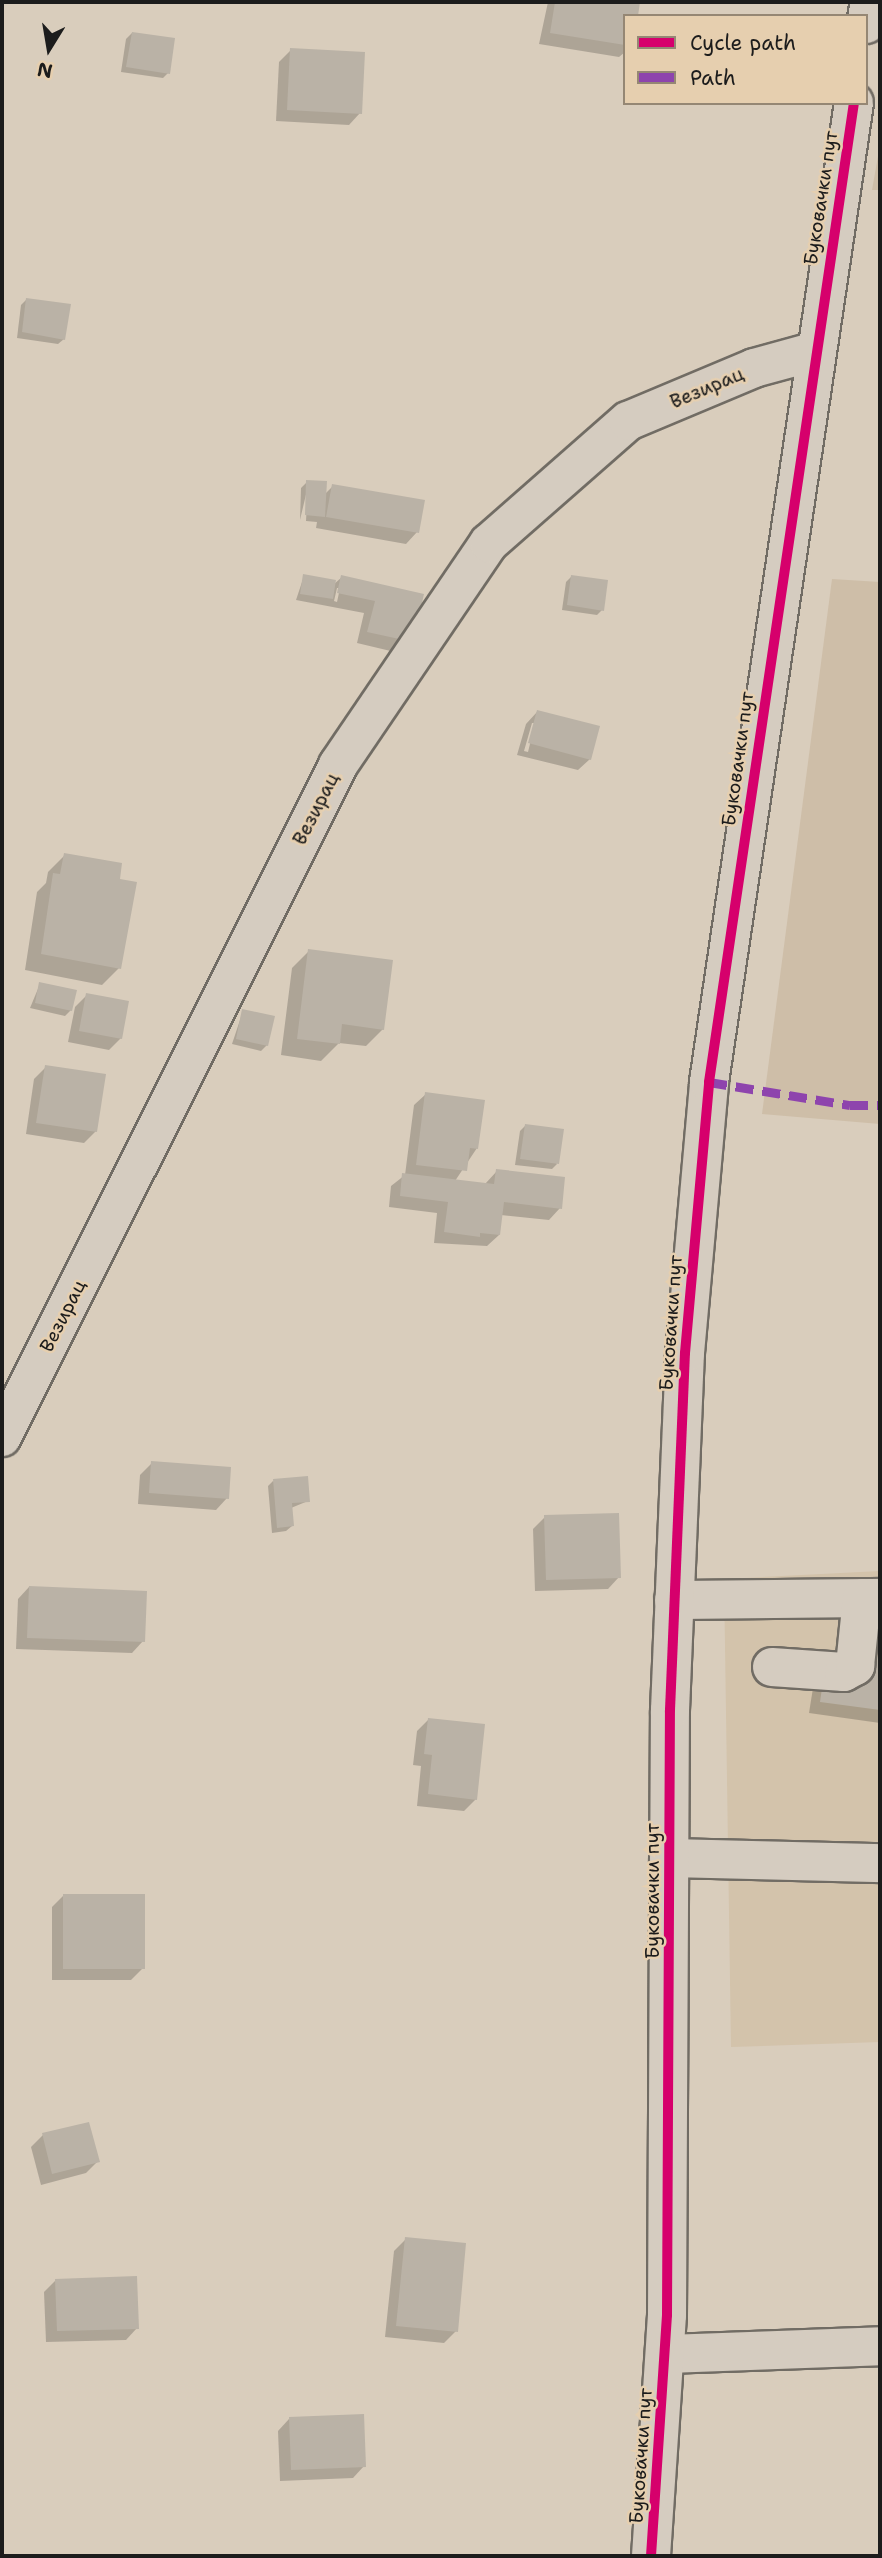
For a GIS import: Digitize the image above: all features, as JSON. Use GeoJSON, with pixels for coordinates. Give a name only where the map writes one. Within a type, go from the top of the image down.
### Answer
{"type":"FeatureCollection","features":[{"type":"Feature","properties":{"kind":"street","name":"Буковачки пут"},"geometry":{"type":"LineString","coordinates":[[651,2556],[666,2354],[669,1858],[674,1600],[685,1353],[709,1082],[854,105]]}},
{"type":"Feature","properties":{"kind":"street","name":"Везирац"},"geometry":{"type":"LineString","coordinates":[[2,1437],[338,765],[489,543],[628,421],[754,368],[816,351]]}},
{"type":"Feature","properties":{"kind":"street"},"geometry":{"type":"LineString","coordinates":[[674,1600],[871,1598],[855,1666],[844,1672],[772,1667]]}},
{"type":"Feature","properties":{"kind":"street"},"geometry":{"type":"LineString","coordinates":[[669,1858],[880,1863]]}},
{"type":"Feature","properties":{"kind":"street"},"geometry":{"type":"LineString","coordinates":[[666,2354],[880,2346]]}},
{"type":"Feature","properties":{"kind":"shaded area"},"geometry":{"type":"Polygon","coordinates":[[[880,145],[880,190],[872,190],[880,145]]]}},
{"type":"Feature","properties":{"kind":"shaded area"},"geometry":{"type":"Polygon","coordinates":[[[832,579],[880,582],[880,1124],[762,1114],[832,579]]]}},
{"type":"Feature","properties":{"kind":"shaded area"},"geometry":{"type":"Polygon","coordinates":[[[880,1571],[880,2042],[731,2047],[724,1579],[880,1571]]]}},
{"type":"Feature","properties":{"kind":"building"},"geometry":{"type":"Polygon","coordinates":[[[555,2],[640,2],[638,14],[623,14],[623,45],[550,33],[555,2]]]}},
{"type":"Feature","properties":{"kind":"building"},"geometry":{"type":"Polygon","coordinates":[[[132,32],[175,38],[170,74],[126,67],[132,32]]]}},
{"type":"Feature","properties":{"kind":"building"},"geometry":{"type":"Polygon","coordinates":[[[290,48],[365,52],[362,114],[287,110],[290,48]]]}},
{"type":"Feature","properties":{"kind":"building"},"geometry":{"type":"Polygon","coordinates":[[[26,298],[71,304],[65,340],[22,332],[26,298]]]}},
{"type":"Feature","properties":{"kind":"building"},"geometry":{"type":"Polygon","coordinates":[[[306,480],[327,481],[325,517],[305,515],[306,480]]]}},
{"type":"Feature","properties":{"kind":"building"},"geometry":{"type":"Polygon","coordinates":[[[332,484],[425,500],[419,533],[326,517],[332,484]]]}},
{"type":"Feature","properties":{"kind":"building"},"geometry":{"type":"Polygon","coordinates":[[[303,574],[336,580],[333,599],[300,594],[303,574]]]}},
{"type":"Feature","properties":{"kind":"building"},"geometry":{"type":"Polygon","coordinates":[[[341,575],[424,594],[413,642],[367,632],[375,601],[337,593],[341,575]]]}},
{"type":"Feature","properties":{"kind":"building"},"geometry":{"type":"Polygon","coordinates":[[[571,575],[608,580],[604,611],[567,605],[571,575]]]}},
{"type":"Feature","properties":{"kind":"building"},"geometry":{"type":"Polygon","coordinates":[[[537,710],[600,726],[591,760],[528,743],[537,710]]]}},
{"type":"Feature","properties":{"kind":"building"},"geometry":{"type":"Polygon","coordinates":[[[64,853],[122,863],[120,879],[137,882],[121,969],[41,954],[53,873],[60,874],[64,853]]]}},
{"type":"Feature","properties":{"kind":"building"},"geometry":{"type":"Polygon","coordinates":[[[308,949],[393,960],[384,1030],[342,1024],[340,1044],[297,1039],[308,949]]]}},
{"type":"Feature","properties":{"kind":"building"},"geometry":{"type":"Polygon","coordinates":[[[39,982],[77,990],[72,1011],[35,1003],[39,982]]]}},
{"type":"Feature","properties":{"kind":"building"},"geometry":{"type":"Polygon","coordinates":[[[86,993],[129,1001],[122,1039],[79,1031],[86,993]]]}},
{"type":"Feature","properties":{"kind":"building"},"geometry":{"type":"Polygon","coordinates":[[[242,1009],[275,1016],[268,1046],[236,1039],[242,1009]]]}},
{"type":"Feature","properties":{"kind":"building"},"geometry":{"type":"Polygon","coordinates":[[[45,1065],[106,1074],[97,1132],[36,1123],[45,1065]]]}},
{"type":"Feature","properties":{"kind":"building"},"geometry":{"type":"Polygon","coordinates":[[[425,1092],[485,1100],[478,1149],[470,1148],[467,1171],[416,1165],[425,1092]]]}},
{"type":"Feature","properties":{"kind":"building"},"geometry":{"type":"Polygon","coordinates":[[[525,1124],[564,1129],[559,1164],[520,1159],[525,1124]]]}},
{"type":"Feature","properties":{"kind":"building"},"geometry":{"type":"Polygon","coordinates":[[[496,1169],[565,1177],[562,1209],[504,1202],[500,1235],[480,1233],[480,1237],[444,1232],[448,1202],[400,1196],[402,1173],[494,1184],[496,1169]]]}},
{"type":"Feature","properties":{"kind":"building"},"geometry":{"type":"Polygon","coordinates":[[[151,1461],[231,1467],[229,1499],[149,1493],[151,1461]]]}},
{"type":"Feature","properties":{"kind":"building"},"geometry":{"type":"Polygon","coordinates":[[[308,1476],[310,1502],[292,1503],[294,1526],[277,1528],[273,1479],[308,1476]]]}},
{"type":"Feature","properties":{"kind":"building"},"geometry":{"type":"Polygon","coordinates":[[[619,1513],[621,1578],[546,1580],[544,1515],[619,1513]]]}},
{"type":"Feature","properties":{"kind":"building"},"geometry":{"type":"Polygon","coordinates":[[[29,1586],[147,1591],[145,1642],[27,1638],[29,1586]]]}},
{"type":"Feature","properties":{"kind":"building"},"geometry":{"type":"Polygon","coordinates":[[[869,1655],[880,1657],[880,1710],[820,1702],[824,1674],[869,1655]]]}},
{"type":"Feature","properties":{"kind":"building"},"geometry":{"type":"Polygon","coordinates":[[[428,1718],[485,1724],[477,1800],[428,1794],[432,1755],[424,1754],[428,1718]]]}},
{"type":"Feature","properties":{"kind":"building"},"geometry":{"type":"Polygon","coordinates":[[[63,1894],[145,1894],[145,1969],[63,1969],[63,1894]]]}},
{"type":"Feature","properties":{"kind":"building"},"geometry":{"type":"Polygon","coordinates":[[[89,2122],[100,2162],[52,2174],[42,2133],[89,2122]]]}},
{"type":"Feature","properties":{"kind":"building"},"geometry":{"type":"Polygon","coordinates":[[[405,2237],[466,2243],[458,2332],[396,2326],[405,2237]]]}},
{"type":"Feature","properties":{"kind":"building"},"geometry":{"type":"Polygon","coordinates":[[[137,2276],[139,2329],[57,2331],[55,2279],[137,2276]]]}},
{"type":"Feature","properties":{"kind":"building"},"geometry":{"type":"Polygon","coordinates":[[[364,2414],[366,2467],[291,2470],[289,2417],[364,2414]]]}},
{"type":"Feature","properties":{"kind":"marked path"},"geometry":{"type":"LineString","coordinates":[[709,1082],[850,1105],[880,1105]]}},
{"type":"Feature","properties":{"kind":"cycle path"},"geometry":{"type":"LineString","coordinates":[[651,2556],[667,2315],[670,1710],[685,1353],[709,1082],[854,105]]}}]}
